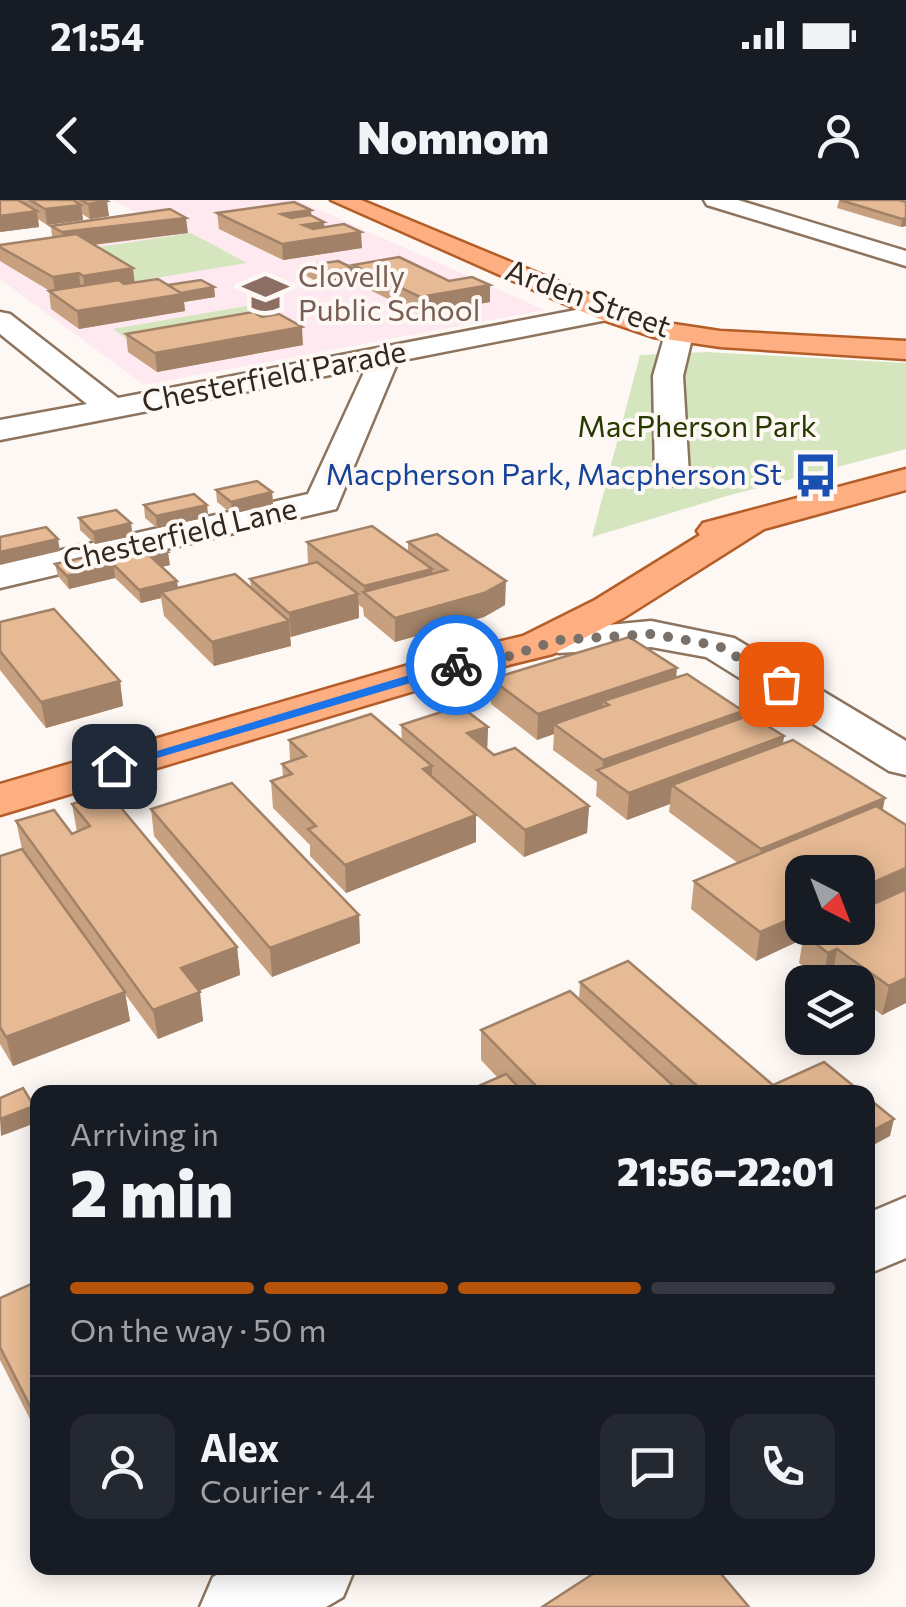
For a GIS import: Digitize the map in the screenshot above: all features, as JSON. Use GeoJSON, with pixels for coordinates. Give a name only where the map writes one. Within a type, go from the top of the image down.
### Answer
{"type":"FeatureCollection","features":[{"type":"Feature","properties":{"kind":"main road","name":"Arden Street"},"geometry":{"type":"LineString","coordinates":[[342,200],[607,312],[679,334],[906,350]]}},
{"type":"Feature","properties":{"kind":"main road"},"geometry":{"type":"LineString","coordinates":[[458,664],[649,550],[906,478]]}},
{"type":"Feature","properties":{"kind":"main road"},"geometry":{"type":"LineString","coordinates":[[0,800],[458,664],[494,661],[559,640],[750,523]]}},
{"type":"Feature","properties":{"kind":"main road"},"geometry":{"type":"LineString","coordinates":[[597,578],[640,588]]}},
{"type":"Feature","properties":{"kind":"street"},"geometry":{"type":"LineString","coordinates":[[714,200],[906,259]]}},
{"type":"Feature","properties":{"kind":"street"},"geometry":{"type":"LineString","coordinates":[[752,211],[803,203]]}},
{"type":"Feature","properties":{"kind":"street","name":"Chesterfield Parade"},"geometry":{"type":"LineString","coordinates":[[0,430],[607,312]]}},
{"type":"Feature","properties":{"kind":"street"},"geometry":{"type":"LineString","coordinates":[[0,320],[112,408]]}},
{"type":"Feature","properties":{"kind":"street"},"geometry":{"type":"LineString","coordinates":[[672,475],[668,376],[679,334]]}},
{"type":"Feature","properties":{"kind":"street","name":"Chesterfield Lane"},"geometry":{"type":"LineString","coordinates":[[0,576],[323,502],[386,355]]}},
{"type":"Feature","properties":{"kind":"street"},"geometry":{"type":"LineString","coordinates":[[640,588],[709,631],[719,646]]}},
{"type":"Feature","properties":{"kind":"street"},"geometry":{"type":"LineString","coordinates":[[559,640],[652,634],[719,646],[906,761]]}},
{"type":"Feature","properties":{"kind":"street"},"geometry":{"type":"LineString","coordinates":[[875,1242],[906,1224]]}},
{"type":"Feature","properties":{"kind":"street"},"geometry":{"type":"LineString","coordinates":[[244,1607],[300,1575]]}},
{"type":"Feature","properties":{"kind":"shaded area","name":"Clovelly Public School"},"geometry":{"type":"Polygon","coordinates":[[[111,200],[297,200],[545,310],[144,385],[0,279],[0,246],[157,223],[111,200]]]}},
{"type":"Feature","properties":{"kind":"green space"},"geometry":{"type":"Polygon","coordinates":[[[191,233],[247,263],[131,282],[80,250],[191,233]]]}},
{"type":"Feature","properties":{"kind":"green space"},"geometry":{"type":"Polygon","coordinates":[[[252,305],[283,323],[140,348],[113,329],[252,305]]]}},
{"type":"Feature","properties":{"kind":"green space","name":"MacPherson Park"},"geometry":{"type":"Polygon","coordinates":[[[707,352],[906,363],[906,449],[727,496],[592,537],[640,355],[707,352]]]}},
{"type":"Feature","properties":{"kind":"building"},"geometry":{"type":"Polygon","coordinates":[[[0,200],[18,200],[37,211],[0,216],[0,200]]]}},
{"type":"Feature","properties":{"kind":"building"},"geometry":{"type":"Polygon","coordinates":[[[30,200],[73,200],[81,205],[45,209],[30,200]]]}},
{"type":"Feature","properties":{"kind":"building"},"geometry":{"type":"Polygon","coordinates":[[[840,200],[899,200],[906,202],[906,218],[902,219],[840,200]]]}},
{"type":"Feature","properties":{"kind":"building"},"geometry":{"type":"Polygon","coordinates":[[[294,202],[311,210],[281,214],[291,218],[310,215],[324,222],[303,225],[313,229],[344,224],[361,232],[282,244],[217,213],[294,202]]]}},
{"type":"Feature","properties":{"kind":"building"},"geometry":{"type":"Polygon","coordinates":[[[170,209],[186,218],[62,232],[51,226],[170,209]]]}},
{"type":"Feature","properties":{"kind":"building"},"geometry":{"type":"Polygon","coordinates":[[[76,234],[133,268],[53,277],[0,247],[0,245],[76,234]]]}},
{"type":"Feature","properties":{"kind":"building"},"geometry":{"type":"Polygon","coordinates":[[[399,257],[449,281],[472,277],[490,285],[420,297],[353,265],[399,257]]]}},
{"type":"Feature","properties":{"kind":"building"},"geometry":{"type":"Polygon","coordinates":[[[338,261],[353,268],[319,273],[305,266],[338,261]]]}},
{"type":"Feature","properties":{"kind":"building"},"geometry":{"type":"Polygon","coordinates":[[[158,279],[183,294],[77,311],[49,291],[119,280],[124,284],[158,279]]]}},
{"type":"Feature","properties":{"kind":"building"},"geometry":{"type":"Polygon","coordinates":[[[201,280],[214,287],[181,293],[168,285],[201,280]]]}},
{"type":"Feature","properties":{"kind":"building"},"geometry":{"type":"Polygon","coordinates":[[[253,312],[262,317],[279,314],[302,327],[155,353],[126,334],[253,312]]]}},
{"type":"Feature","properties":{"kind":"building"},"geometry":{"type":"Polygon","coordinates":[[[257,481],[272,492],[231,502],[216,490],[257,481]]]}},
{"type":"Feature","properties":{"kind":"building"},"geometry":{"type":"Polygon","coordinates":[[[194,494],[207,505],[156,516],[144,505],[194,494]]]}},
{"type":"Feature","properties":{"kind":"building"},"geometry":{"type":"Polygon","coordinates":[[[116,510],[131,523],[93,532],[79,518],[116,510]]]}},
{"type":"Feature","properties":{"kind":"building"},"geometry":{"type":"Polygon","coordinates":[[[372,526],[432,569],[364,586],[307,542],[372,526]]]}},
{"type":"Feature","properties":{"kind":"building"},"geometry":{"type":"Polygon","coordinates":[[[46,527],[58,539],[0,552],[0,537],[46,527]]]}},
{"type":"Feature","properties":{"kind":"building"},"geometry":{"type":"Polygon","coordinates":[[[437,534],[506,581],[484,593],[395,618],[363,592],[447,570],[408,542],[437,534]]]}},
{"type":"Feature","properties":{"kind":"building"},"geometry":{"type":"Polygon","coordinates":[[[155,541],[168,552],[150,556],[177,581],[139,590],[114,565],[67,576],[55,564],[155,541]]]}},
{"type":"Feature","properties":{"kind":"building"},"geometry":{"type":"Polygon","coordinates":[[[317,562],[358,594],[289,613],[250,579],[317,562]]]}},
{"type":"Feature","properties":{"kind":"building"},"geometry":{"type":"Polygon","coordinates":[[[235,574],[289,621],[212,642],[161,592],[235,574]]]}},
{"type":"Feature","properties":{"kind":"building"},"geometry":{"type":"Polygon","coordinates":[[[54,609],[120,681],[41,702],[0,651],[0,622],[54,609]]]}},
{"type":"Feature","properties":{"kind":"building"},"geometry":{"type":"Polygon","coordinates":[[[629,637],[677,668],[538,714],[491,679],[629,637]]]}},
{"type":"Feature","properties":{"kind":"building"},"geometry":{"type":"Polygon","coordinates":[[[687,674],[743,711],[603,760],[554,724],[609,705],[603,701],[687,674]]]}},
{"type":"Feature","properties":{"kind":"building"},"geometry":{"type":"Polygon","coordinates":[[[460,706],[488,727],[467,733],[494,755],[515,748],[589,806],[525,830],[401,725],[460,706]]]}},
{"type":"Feature","properties":{"kind":"building"},"geometry":{"type":"Polygon","coordinates":[[[371,714],[432,766],[423,769],[476,815],[345,865],[308,829],[316,826],[271,781],[292,774],[282,764],[306,756],[289,740],[371,714]]]}},
{"type":"Feature","properties":{"kind":"building"},"geometry":{"type":"Polygon","coordinates":[[[750,715],[784,736],[629,793],[597,770],[750,715]]]}},
{"type":"Feature","properties":{"kind":"building"},"geometry":{"type":"Polygon","coordinates":[[[793,740],[885,798],[761,849],[672,785],[793,740]]]}},
{"type":"Feature","properties":{"kind":"building"},"geometry":{"type":"Polygon","coordinates":[[[232,783],[359,915],[270,948],[151,809],[232,783]]]}},
{"type":"Feature","properties":{"kind":"building"},"geometry":{"type":"Polygon","coordinates":[[[108,792],[237,947],[181,968],[200,992],[153,1010],[16,821],[54,810],[72,834],[90,826],[72,804],[108,792]]]}},
{"type":"Feature","properties":{"kind":"building"},"geometry":{"type":"Polygon","coordinates":[[[876,806],[906,825],[906,868],[875,882],[875,855],[785,855],[785,921],[760,932],[694,881],[876,806]]]}},
{"type":"Feature","properties":{"kind":"building"},"geometry":{"type":"Polygon","coordinates":[[[22,849],[125,992],[6,1037],[0,1027],[0,856],[22,849]]]}},
{"type":"Feature","properties":{"kind":"building"},"geometry":{"type":"Polygon","coordinates":[[[906,889],[906,978],[889,986],[875,976],[875,965],[859,965],[837,949],[828,953],[817,945],[875,945],[875,903],[906,889]]]}},
{"type":"Feature","properties":{"kind":"building"},"geometry":{"type":"Polygon","coordinates":[[[628,961],[773,1085],[696,1085],[580,982],[628,961]]]}},
{"type":"Feature","properties":{"kind":"building"},"geometry":{"type":"Polygon","coordinates":[[[570,991],[672,1085],[535,1085],[481,1030],[570,991]]]}},
{"type":"Feature","properties":{"kind":"building"},"geometry":{"type":"Polygon","coordinates":[[[824,1062],[852,1085],[773,1085],[824,1062]]]}},
{"type":"Feature","properties":{"kind":"building"},"geometry":{"type":"Polygon","coordinates":[[[506,1074],[516,1085],[481,1085],[506,1074]]]}},
{"type":"Feature","properties":{"kind":"building"},"geometry":{"type":"Polygon","coordinates":[[[23,1088],[30,1108],[0,1119],[0,1098],[23,1088]]]}},
{"type":"Feature","properties":{"kind":"building"},"geometry":{"type":"Polygon","coordinates":[[[875,1104],[894,1119],[875,1129],[875,1104]]]}},
{"type":"Feature","properties":{"kind":"building"},"geometry":{"type":"Polygon","coordinates":[[[30,1285],[30,1406],[0,1347],[0,1298],[30,1285]]]}},
{"type":"Feature","properties":{"kind":"building"},"geometry":{"type":"Polygon","coordinates":[[[591,1575],[722,1575],[749,1607],[542,1607],[591,1575]]]}},
{"type":"Feature","properties":{"kind":"way so far"},"geometry":{"type":"LineString","coordinates":[[456,665],[494,661],[559,640],[652,634],[719,646],[781,684]]}},
{"type":"Feature","properties":{"kind":"place","name":"Clovelly Public School"},"geometry":{"type":"Point","coordinates":[265,294]}},
{"type":"Feature","properties":{"kind":"place","name":"Macpherson Park, Macpherson St"},"geometry":{"type":"Point","coordinates":[815,475]}},
{"type":"Feature","properties":{"kind":"route"},"geometry":{"type":"LineString","coordinates":[[114,766],[456,665]]}}]}
